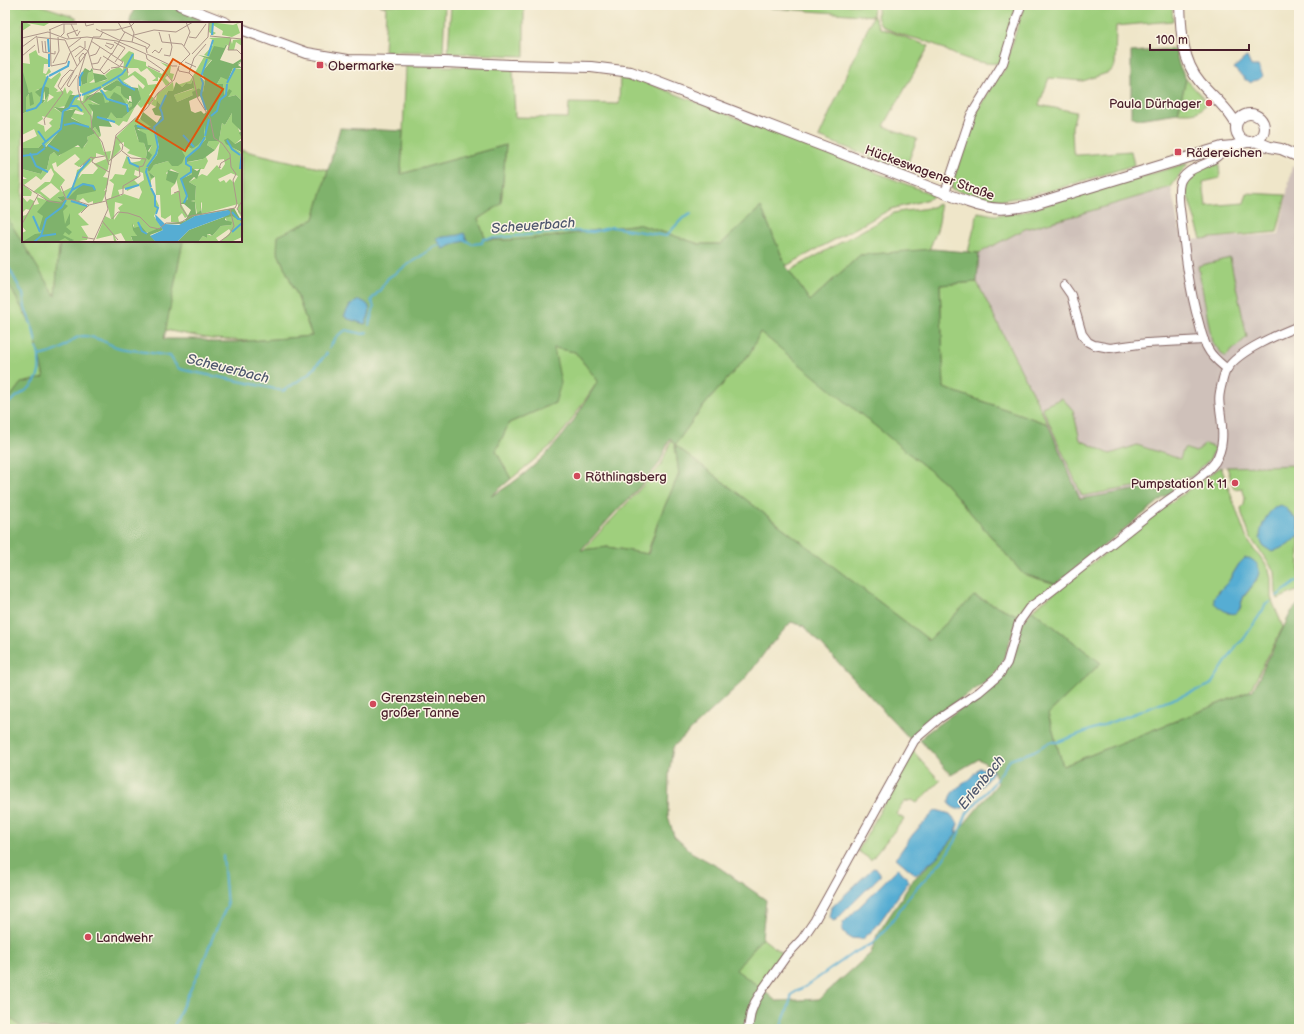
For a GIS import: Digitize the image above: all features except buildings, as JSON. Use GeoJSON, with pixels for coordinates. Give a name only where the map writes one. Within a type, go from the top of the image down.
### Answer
{"type":"FeatureCollection","features":[{"type":"Feature","properties":{"kind":"main road"},"geometry":{"type":"LineString","coordinates":[[180,5],[223,22]]}},
{"type":"Feature","properties":{"kind":"main road"},"geometry":{"type":"LineString","coordinates":[[1180,5],[1184,46],[1189,65],[1199,82],[1222,104],[1241,139],[1281,149],[1299,157]]}},
{"type":"Feature","properties":{"kind":"main road","name":"Hückeswagener Straße"},"geometry":{"type":"LineString","coordinates":[[242,29],[307,53],[348,60],[591,67],[621,70],[641,75],[945,193],[996,210],[1012,209],[1067,195],[1220,148],[1251,142]]}},
{"type":"Feature","properties":{"kind":"main road"},"geometry":{"type":"LineString","coordinates":[[1222,104],[1240,114],[1251,114],[1260,118],[1264,131],[1261,137],[1251,142]]}},
{"type":"Feature","properties":{"kind":"main road"},"geometry":{"type":"LineString","coordinates":[[1236,129],[1240,119],[1245,115]]}},
{"type":"Feature","properties":{"kind":"main road","name":"Hückeswagener Straße"},"geometry":{"type":"LineString","coordinates":[[1220,148],[1232,140],[1236,129]]}},
{"type":"Feature","properties":{"kind":"main road"},"geometry":{"type":"LineString","coordinates":[[1264,131],[1281,149]]}},
{"type":"Feature","properties":{"kind":"street"},"geometry":{"type":"LineString","coordinates":[[945,193],[971,115],[1003,63],[1021,5]]}},
{"type":"Feature","properties":{"kind":"street"},"geometry":{"type":"LineString","coordinates":[[1220,148],[1219,155],[1216,158],[1188,173],[1180,183],[1179,188],[1190,284],[1204,340],[1207,349],[1227,368]]}},
{"type":"Feature","properties":{"kind":"street"},"geometry":{"type":"LineString","coordinates":[[1064,285],[1071,295],[1082,334],[1088,342],[1094,345],[1110,348],[1147,343],[1204,340]]}},
{"type":"Feature","properties":{"kind":"street"},"geometry":{"type":"LineString","coordinates":[[748,1029],[751,1012],[755,1002],[787,955],[802,939],[815,920],[914,742],[940,718],[984,688],[999,675],[1007,662],[1019,622],[1029,608],[1161,505],[1206,472],[1215,462],[1222,443],[1223,436],[1218,397],[1227,368],[1251,349],[1275,336],[1299,326]]}},
{"type":"Feature","properties":{"kind":"shaded area"},"geometry":{"type":"Polygon","coordinates":[[[1292,166],[1299,168],[1299,465],[1221,467],[1202,478],[1080,499],[1048,424],[977,282],[979,253],[1025,229],[1171,187],[1179,229],[1189,240],[1279,234],[1292,166]]]}},
{"type":"Feature","properties":{"kind":"green space"},"geometry":{"type":"Polygon","coordinates":[[[5,5],[40,5],[76,17],[77,22],[22,22],[22,242],[61,242],[55,297],[5,214],[5,5]]]}},
{"type":"Feature","properties":{"kind":"green space"},"geometry":{"type":"Polygon","coordinates":[[[138,5],[167,5],[210,22],[129,22],[138,5]]]}},
{"type":"Feature","properties":{"kind":"green space"},"geometry":{"type":"Polygon","coordinates":[[[379,5],[445,5],[443,52],[384,51],[386,7],[379,5]]]}},
{"type":"Feature","properties":{"kind":"green space"},"geometry":{"type":"Polygon","coordinates":[[[451,5],[524,5],[524,56],[448,53],[451,5]]]}},
{"type":"Feature","properties":{"kind":"green space"},"geometry":{"type":"Polygon","coordinates":[[[750,5],[874,5],[873,15],[880,28],[929,46],[884,126],[917,139],[905,170],[819,137],[873,16],[750,5]]]}},
{"type":"Feature","properties":{"kind":"green space"},"geometry":{"type":"Polygon","coordinates":[[[878,5],[1018,5],[1001,62],[992,64],[979,62],[953,54],[931,43],[884,27],[878,19],[878,5]]]}},
{"type":"Feature","properties":{"kind":"green space"},"geometry":{"type":"Polygon","coordinates":[[[1024,5],[1172,5],[1173,21],[1116,26],[1115,65],[1110,72],[1083,81],[1049,78],[1039,105],[1076,112],[1072,127],[1073,151],[1075,155],[1131,151],[1134,165],[1057,189],[1003,200],[983,198],[952,189],[951,186],[973,119],[995,80],[1004,71],[1024,5]]]}},
{"type":"Feature","properties":{"kind":"green space"},"geometry":{"type":"Polygon","coordinates":[[[1175,49],[1179,65],[1186,79],[1178,113],[1138,119],[1131,116],[1131,52],[1175,49]]]}},
{"type":"Feature","properties":{"kind":"green space"},"geometry":{"type":"Polygon","coordinates":[[[406,65],[513,68],[515,117],[568,118],[569,103],[619,104],[620,74],[640,80],[934,195],[931,198],[919,202],[891,209],[786,266],[761,207],[721,244],[699,244],[638,224],[549,237],[509,240],[485,239],[478,219],[501,204],[506,145],[401,174],[406,65]]]}},
{"type":"Feature","properties":{"kind":"green space"},"geometry":{"type":"Polygon","coordinates":[[[1186,79],[1207,102],[1198,111],[1191,113],[1178,113],[1186,79]]]}},
{"type":"Feature","properties":{"kind":"green space"},"geometry":{"type":"Polygon","coordinates":[[[340,128],[403,131],[401,174],[506,145],[501,204],[478,219],[486,240],[549,237],[638,224],[699,244],[721,244],[761,207],[786,266],[810,301],[860,255],[932,249],[979,253],[977,282],[940,285],[944,388],[1048,424],[1080,499],[1183,482],[1056,584],[1023,574],[945,483],[760,332],[751,352],[701,409],[675,445],[929,640],[974,596],[1019,616],[1000,668],[990,679],[952,705],[917,732],[911,740],[804,626],[791,622],[768,648],[746,678],[673,747],[669,775],[668,816],[674,836],[691,852],[720,868],[766,900],[762,938],[736,970],[760,987],[745,1029],[22,1028],[5,1013],[5,404],[21,383],[44,378],[33,328],[5,278],[5,214],[55,296],[61,242],[183,242],[164,339],[200,339],[211,342],[235,342],[312,336],[297,295],[277,251],[278,236],[314,219],[340,128]],[[554,348],[561,383],[555,403],[509,423],[496,451],[511,479],[491,496],[522,476],[551,449],[571,424],[598,381],[575,352],[554,348]],[[670,438],[659,464],[631,497],[581,550],[608,547],[648,554],[659,519],[679,474],[675,445],[670,438]]]}},
{"type":"Feature","properties":{"kind":"green space"},"geometry":{"type":"Polygon","coordinates":[[[242,150],[328,170],[314,219],[277,251],[297,295],[312,336],[252,341],[211,339],[165,330],[183,242],[242,242],[242,150]]]}},
{"type":"Feature","properties":{"kind":"green space"},"geometry":{"type":"Polygon","coordinates":[[[1219,161],[1220,178],[1203,182],[1206,206],[1244,203],[1247,193],[1286,195],[1277,232],[1201,239],[1185,187],[1187,181],[1194,173],[1219,161]]]}},
{"type":"Feature","properties":{"kind":"green space"},"geometry":{"type":"Polygon","coordinates":[[[1188,163],[1171,187],[1025,229],[979,253],[968,252],[978,212],[995,215],[1019,213],[1188,163]]]}},
{"type":"Feature","properties":{"kind":"green space"},"geometry":{"type":"Polygon","coordinates":[[[939,204],[939,222],[929,250],[860,255],[810,301],[789,271],[894,213],[929,208],[939,204]]]}},
{"type":"Feature","properties":{"kind":"green space"},"geometry":{"type":"Polygon","coordinates":[[[1230,258],[1247,337],[1225,357],[1212,342],[1198,266],[1230,258]]]}},
{"type":"Feature","properties":{"kind":"green space"},"geometry":{"type":"Polygon","coordinates":[[[5,278],[33,328],[44,379],[21,383],[5,404],[5,278]]]}},
{"type":"Feature","properties":{"kind":"green space"},"geometry":{"type":"Polygon","coordinates":[[[977,282],[1048,424],[944,388],[940,285],[977,282]]]}},
{"type":"Feature","properties":{"kind":"green space"},"geometry":{"type":"Polygon","coordinates":[[[760,331],[945,483],[1023,574],[1056,584],[1019,616],[974,596],[929,640],[675,445],[701,409],[751,352],[760,331]]]}},
{"type":"Feature","properties":{"kind":"green space"},"geometry":{"type":"Polygon","coordinates":[[[553,347],[575,352],[598,381],[566,428],[552,445],[511,479],[496,451],[509,423],[555,403],[553,347]]]}},
{"type":"Feature","properties":{"kind":"green space"},"geometry":{"type":"Polygon","coordinates":[[[1062,398],[1073,410],[1080,440],[1110,454],[1137,445],[1180,459],[1184,448],[1196,452],[1205,444],[1215,448],[1210,459],[1191,477],[1082,496],[1042,407],[1062,398]]]}},
{"type":"Feature","properties":{"kind":"green space"},"geometry":{"type":"Polygon","coordinates":[[[671,440],[675,445],[679,474],[659,519],[647,554],[608,547],[583,550],[661,465],[671,440]]]}},
{"type":"Feature","properties":{"kind":"green space"},"geometry":{"type":"Polygon","coordinates":[[[1299,465],[1299,525],[1295,518],[1286,509],[1283,507],[1276,507],[1298,537],[1299,535],[1299,590],[1278,599],[1276,593],[1275,572],[1250,537],[1241,508],[1244,505],[1245,497],[1242,488],[1234,489],[1227,467],[1299,465]]]}},
{"type":"Feature","properties":{"kind":"green space"},"geometry":{"type":"Polygon","coordinates":[[[1221,467],[1246,537],[1269,569],[1271,579],[1271,598],[1283,627],[1250,691],[1063,766],[1048,714],[1101,663],[1032,610],[1163,508],[1221,467]],[[1239,564],[1228,582],[1218,592],[1227,613],[1235,613],[1240,609],[1243,598],[1257,580],[1239,564]]]}},
{"type":"Feature","properties":{"kind":"green space"},"geometry":{"type":"Polygon","coordinates":[[[1299,603],[1299,1029],[751,1029],[755,1010],[764,991],[776,1001],[819,999],[871,953],[877,935],[913,880],[938,856],[998,783],[992,768],[979,759],[951,775],[920,740],[925,734],[996,683],[1004,674],[1013,658],[1020,626],[1032,610],[1101,663],[1048,714],[1063,766],[1253,690],[1291,612],[1299,603]]]}},
{"type":"Feature","properties":{"kind":"green space"},"geometry":{"type":"Polygon","coordinates":[[[913,751],[940,781],[917,803],[912,800],[904,802],[896,814],[904,819],[871,860],[858,851],[913,751]]]}},
{"type":"Feature","properties":{"kind":"green space"},"geometry":{"type":"Polygon","coordinates":[[[762,938],[784,955],[760,987],[735,970],[762,938]]]}},
{"type":"Feature","properties":{"kind":"green space"},"geometry":{"type":"Polygon","coordinates":[[[5,1013],[22,1028],[91,1027],[92,1029],[5,1029],[5,1013]]]}},
{"type":"Feature","properties":{"kind":"water"},"geometry":{"type":"Polygon","coordinates":[[[1247,57],[1251,66],[1258,66],[1263,76],[1251,83],[1245,80],[1244,77],[1234,68],[1247,57]]]}},
{"type":"Feature","properties":{"kind":"water"},"geometry":{"type":"Polygon","coordinates":[[[464,233],[467,240],[466,241],[444,249],[436,238],[459,235],[464,233]]]}},
{"type":"Feature","properties":{"kind":"water"},"geometry":{"type":"Polygon","coordinates":[[[359,300],[367,304],[370,309],[369,316],[365,324],[348,319],[344,316],[350,305],[359,300]]]}},
{"type":"Feature","properties":{"kind":"water"},"geometry":{"type":"Polygon","coordinates":[[[1280,505],[1285,507],[1298,522],[1299,535],[1288,545],[1272,552],[1263,546],[1260,533],[1266,518],[1272,510],[1280,505]]]}},
{"type":"Feature","properties":{"kind":"water"},"geometry":{"type":"Polygon","coordinates":[[[1245,558],[1249,558],[1255,562],[1259,572],[1258,577],[1244,596],[1238,612],[1227,612],[1214,603],[1214,597],[1228,582],[1239,564],[1245,558]]]}},
{"type":"Feature","properties":{"kind":"water"},"geometry":{"type":"Polygon","coordinates":[[[979,768],[993,770],[991,775],[964,807],[956,809],[949,804],[950,796],[979,768]]]}},
{"type":"Feature","properties":{"kind":"water"},"geometry":{"type":"Polygon","coordinates":[[[936,810],[950,814],[958,823],[956,835],[938,856],[916,875],[896,858],[913,834],[936,810]]]}},
{"type":"Feature","properties":{"kind":"water"},"geometry":{"type":"Polygon","coordinates":[[[873,868],[877,869],[880,876],[836,920],[833,921],[830,917],[832,907],[873,868]]]}},
{"type":"Feature","properties":{"kind":"water"},"geometry":{"type":"Polygon","coordinates":[[[898,868],[909,881],[876,927],[863,939],[849,938],[842,929],[843,923],[898,868]]]}},
{"type":"Feature","properties":{"kind":"waterway","name":"Scheuerbach"},"geometry":{"type":"LineString","coordinates":[[465,240],[472,244],[482,243],[483,239],[572,231],[593,232],[612,227],[666,236],[683,218],[691,214]]}},
{"type":"Feature","properties":{"kind":"waterway","name":"Scheuerbach"},"geometry":{"type":"LineString","coordinates":[[369,325],[374,307],[371,300],[388,278],[436,246],[443,244]]}},
{"type":"Feature","properties":{"kind":"waterway"},"geometry":{"type":"LineString","coordinates":[[5,261],[23,294],[25,308],[33,329],[36,343]]}},
{"type":"Feature","properties":{"kind":"waterway","name":"Scheuerbach"},"geometry":{"type":"LineString","coordinates":[[329,348],[337,336],[346,330],[363,334],[367,332]]}},
{"type":"Feature","properties":{"kind":"waterway","name":"Scheuerbach"},"geometry":{"type":"LineString","coordinates":[[5,407],[9,402],[29,388],[37,379],[39,372],[39,356],[58,350],[80,336],[94,337],[120,348],[170,356],[180,369],[283,391],[310,373],[327,353]]}},
{"type":"Feature","properties":{"kind":"waterway"},"geometry":{"type":"LineString","coordinates":[[37,348],[39,356]]}},
{"type":"Feature","properties":{"kind":"waterway","name":"Erlenbach"},"geometry":{"type":"LineString","coordinates":[[1277,596],[1299,580]]}},
{"type":"Feature","properties":{"kind":"waterway","name":"Erlenbach"},"geometry":{"type":"LineString","coordinates":[[780,1029],[792,994],[808,985],[853,953],[872,944],[886,929],[911,894],[942,861],[955,842],[967,813],[993,784],[1010,760],[1034,751],[1050,742],[1058,742],[1208,686],[1212,683],[1237,645],[1243,640],[1265,605],[1270,602]]}},
{"type":"Feature","properties":{"kind":"waterway"},"geometry":{"type":"LineString","coordinates":[[173,1029],[227,906],[223,856]]}},
{"type":"Feature","properties":{"kind":"place","name":"Obermarke"},"geometry":{"type":"Point","coordinates":[320,65]}},
{"type":"Feature","properties":{"kind":"place","name":"Paula Dürhager"},"geometry":{"type":"Point","coordinates":[1209,103]}},
{"type":"Feature","properties":{"kind":"place","name":"Rädereichen"},"geometry":{"type":"Point","coordinates":[1178,152]}},
{"type":"Feature","properties":{"kind":"place","name":"Röthlingsberg"},"geometry":{"type":"Point","coordinates":[577,476]}},
{"type":"Feature","properties":{"kind":"place","name":"Pumpstation k 11"},"geometry":{"type":"Point","coordinates":[1235,483]}},
{"type":"Feature","properties":{"kind":"place","name":"Grenzstein neben großer Tanne"},"geometry":{"type":"Point","coordinates":[373,704]}},
{"type":"Feature","properties":{"kind":"place","name":"Landwehr"},"geometry":{"type":"Point","coordinates":[88,937]}}]}
